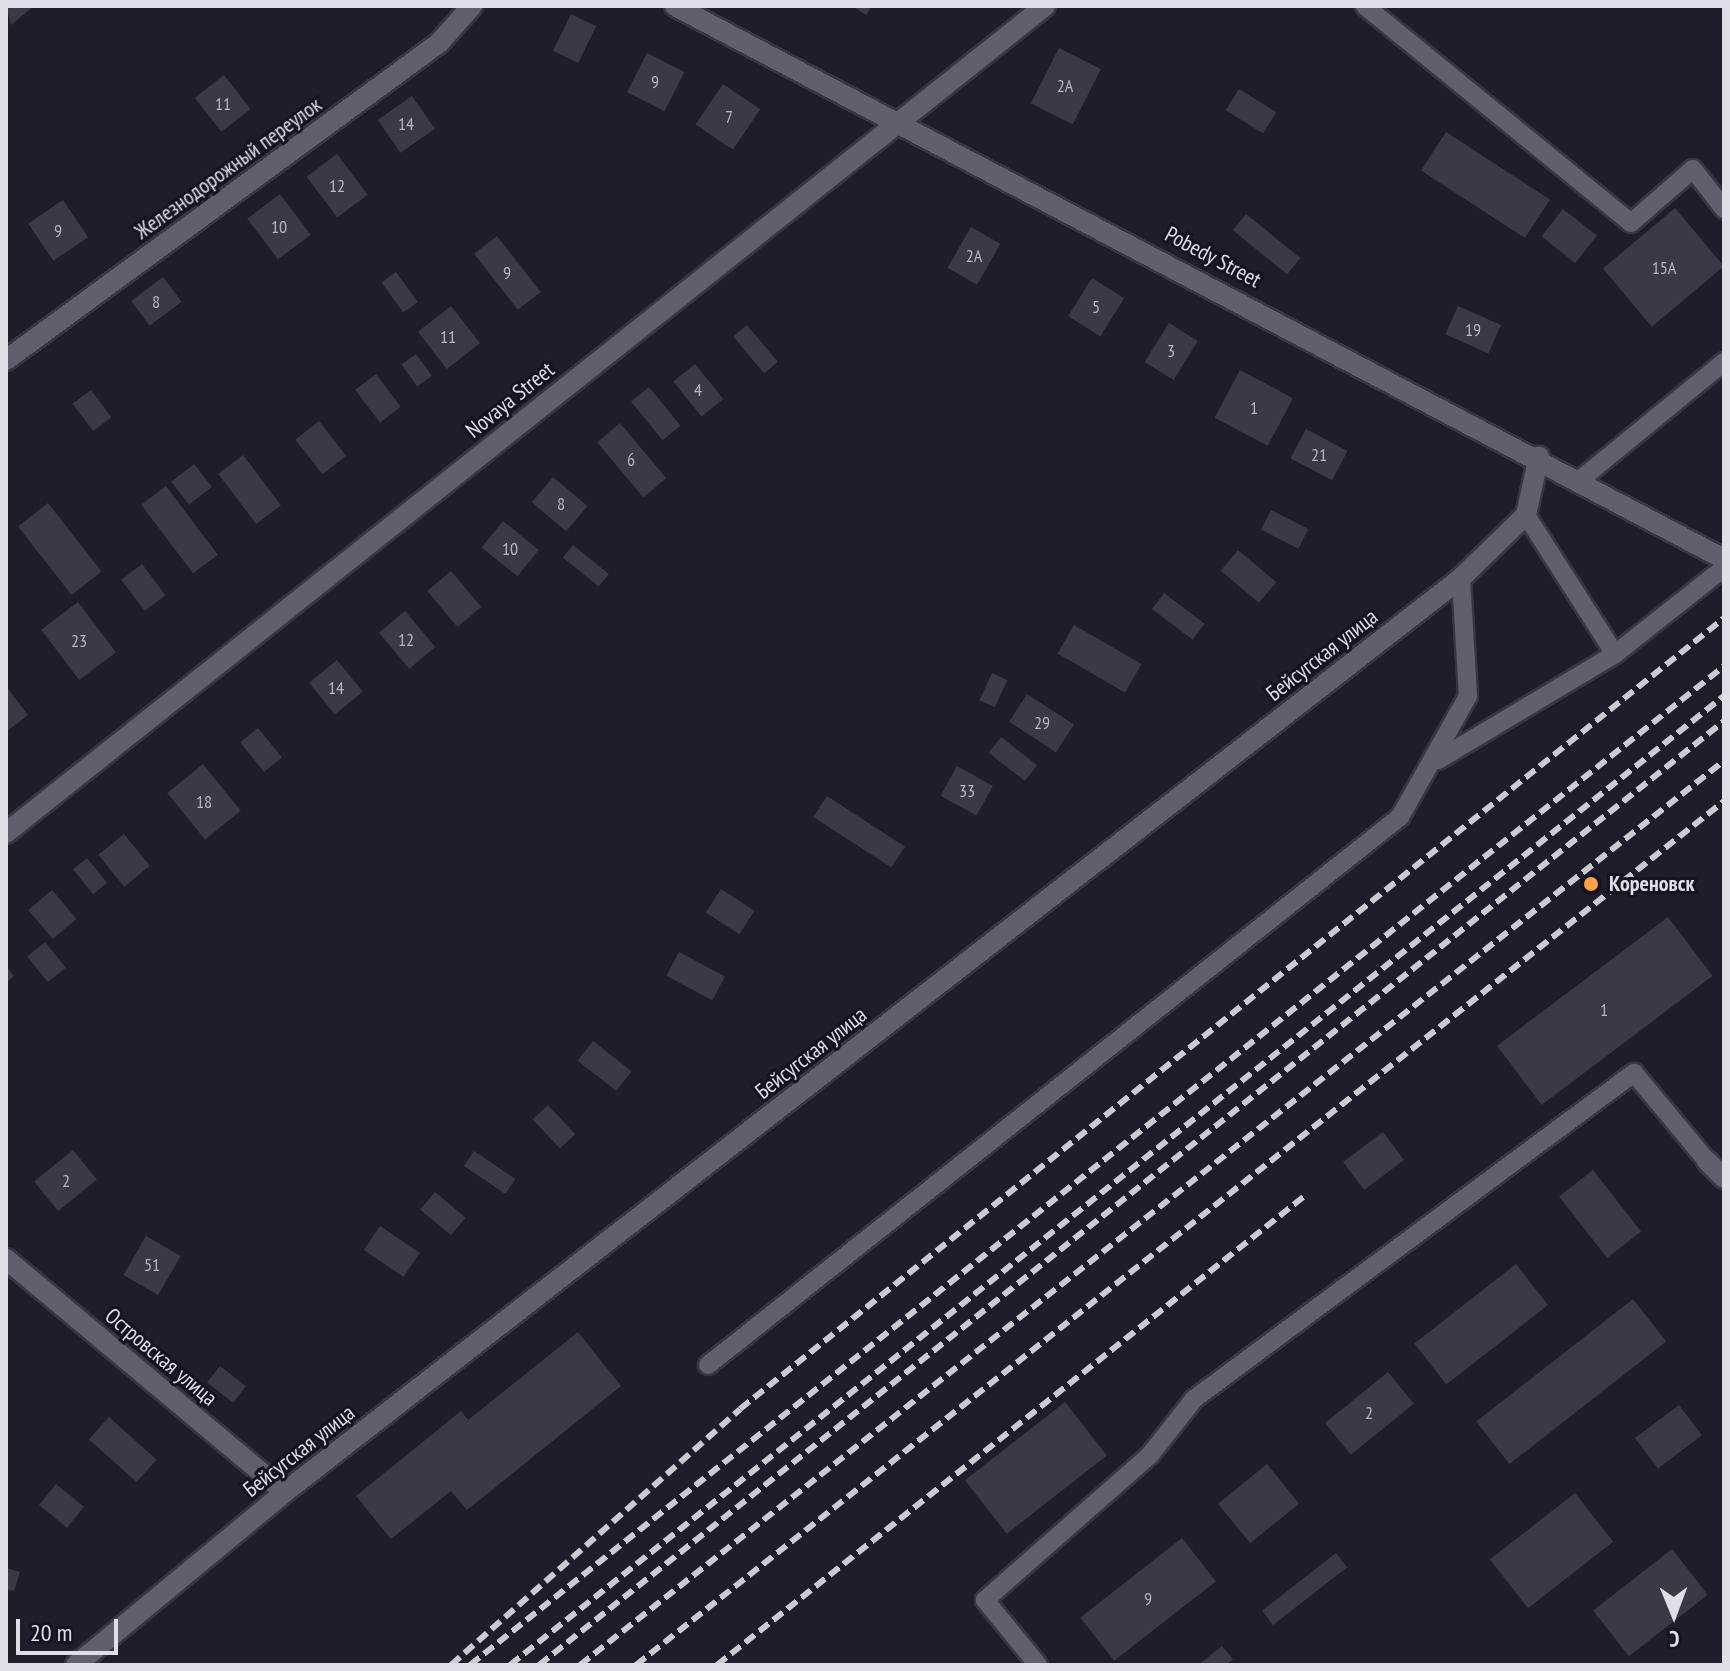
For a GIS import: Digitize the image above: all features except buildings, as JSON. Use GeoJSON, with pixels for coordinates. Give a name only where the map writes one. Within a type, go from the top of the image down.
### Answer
{"type":"FeatureCollection","features":[{"type":"Feature","properties":{"kind":"street","name":"Железнодорожный переулок"},"geometry":{"type":"LineString","coordinates":[[6,360],[439,43],[472,6]]}},
{"type":"Feature","properties":{"kind":"street","name":"Pobedy Street"},"geometry":{"type":"LineString","coordinates":[[675,6],[900,120],[1539,456],[1724,559]]}},
{"type":"Feature","properties":{"kind":"street","name":"Novaya Street"},"geometry":{"type":"LineString","coordinates":[[6,833],[1045,6]]}},
{"type":"Feature","properties":{"kind":"street"},"geometry":{"type":"LineString","coordinates":[[1526,515],[1539,456]]}},
{"type":"Feature","properties":{"kind":"street","name":"Бейсугская улица"},"geometry":{"type":"LineString","coordinates":[[76,1665],[285,1492],[1461,578],[1526,515]]}},
{"type":"Feature","properties":{"kind":"street"},"geometry":{"type":"LineString","coordinates":[[1707,1161],[1724,1178]]}},
{"type":"Feature","properties":{"kind":"street","name":"Островская улица"},"geometry":{"type":"LineString","coordinates":[[6,1259],[285,1492]]}},
{"type":"Feature","properties":{"kind":"lane"},"geometry":{"type":"LineString","coordinates":[[1365,6],[1631,223],[1693,169],[1724,209]]}},
{"type":"Feature","properties":{"kind":"lane"},"geometry":{"type":"LineString","coordinates":[[1581,479],[1724,362]]}},
{"type":"Feature","properties":{"kind":"lane"},"geometry":{"type":"LineString","coordinates":[[1526,515],[1615,654]]}},
{"type":"Feature","properties":{"kind":"lane"},"geometry":{"type":"LineString","coordinates":[[1438,760],[1615,654],[1724,568]]}},
{"type":"Feature","properties":{"kind":"lane"},"geometry":{"type":"LineString","coordinates":[[708,1365],[1321,884],[1400,817],[1438,760],[1468,696],[1461,578]]}},
{"type":"Feature","properties":{"kind":"lane"},"geometry":{"type":"LineString","coordinates":[[1038,1665],[985,1600],[1150,1455],[1194,1399],[1634,1073],[1707,1161]]}},
{"type":"Feature","properties":{"kind":"railway"},"geometry":{"type":"LineString","coordinates":[[451,1665],[740,1409],[1724,618]]}},
{"type":"Feature","properties":{"kind":"railway"},"geometry":{"type":"LineString","coordinates":[[470,1665],[1724,666]]}},
{"type":"Feature","properties":{"kind":"railway"},"geometry":{"type":"LineString","coordinates":[[510,1665],[1724,696]]}},
{"type":"Feature","properties":{"kind":"railway"},"geometry":{"type":"LineString","coordinates":[[539,1665],[1724,721]]}},
{"type":"Feature","properties":{"kind":"railway"},"geometry":{"type":"LineString","coordinates":[[580,1665],[1724,761]]}},
{"type":"Feature","properties":{"kind":"railway"},"geometry":{"type":"LineString","coordinates":[[636,1665],[1724,801]]}},
{"type":"Feature","properties":{"kind":"railway"},"geometry":{"type":"LineString","coordinates":[[717,1665],[1307,1194]]}},
{"type":"Feature","properties":{"kind":"place","name":"Кореновск"},"geometry":{"type":"Point","coordinates":[1591,884]}}]}
